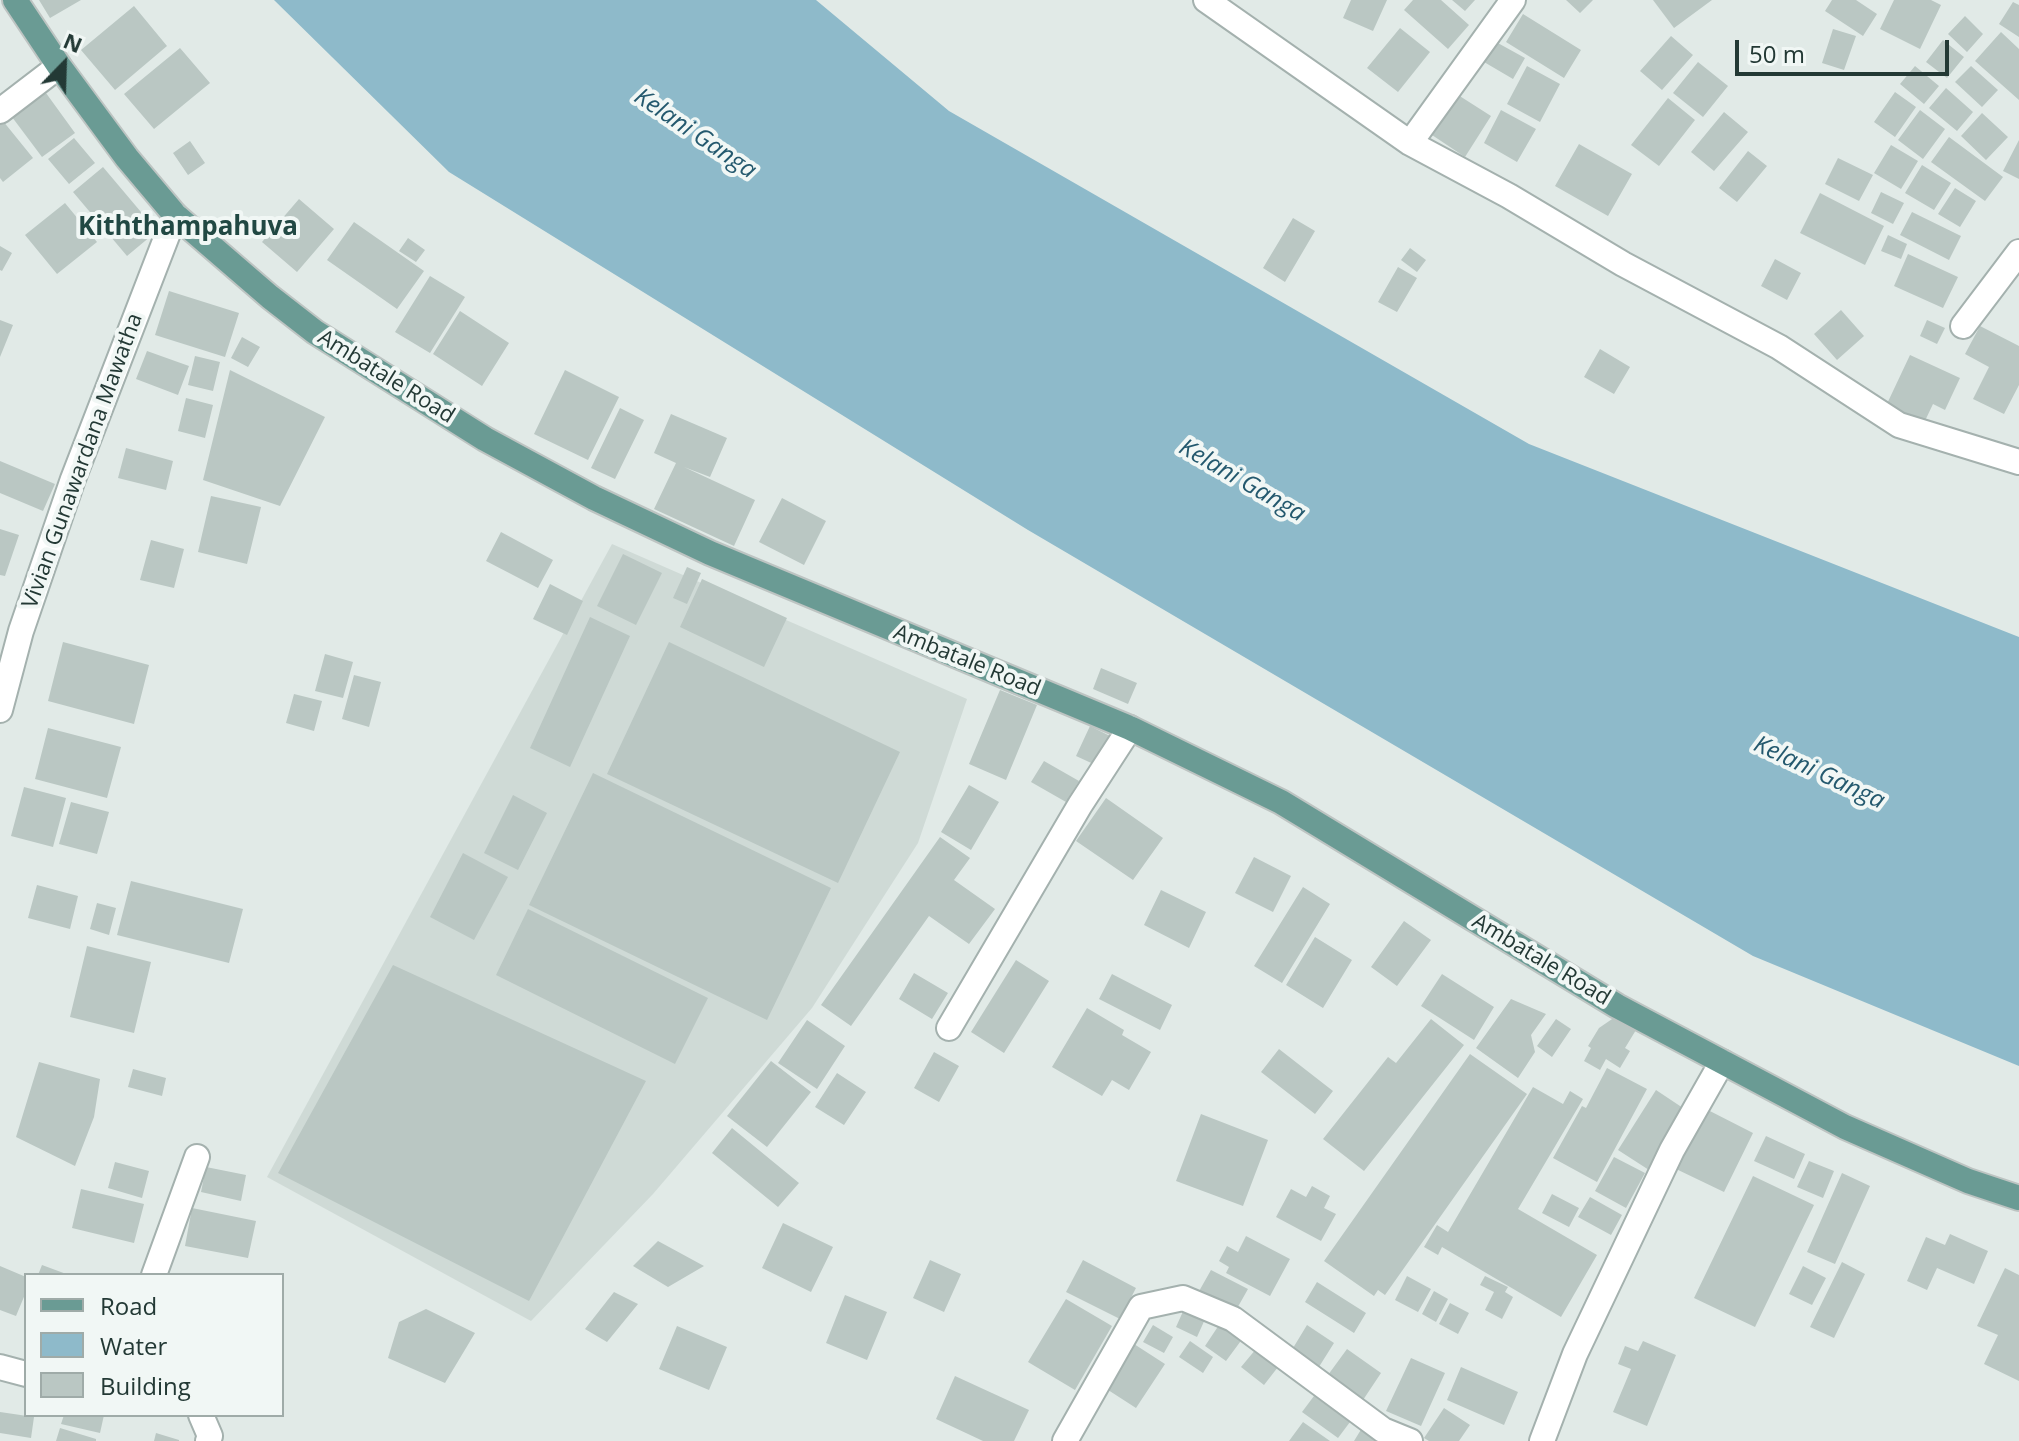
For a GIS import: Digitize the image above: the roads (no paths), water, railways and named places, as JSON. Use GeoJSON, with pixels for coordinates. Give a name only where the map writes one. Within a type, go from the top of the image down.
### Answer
{"type":"FeatureCollection","features":[{"type":"Feature","properties":{"kind":"main road","name":"Ambatale Road"},"geometry":{"type":"LineString","coordinates":[[15,0],[127,158],[175,215],[315,332],[485,439],[594,498],[710,553],[1130,728],[1281,802],[1617,1006],[1845,1127],[1968,1181],[2019,1198]]}},
{"type":"Feature","properties":{"kind":"street"},"geometry":{"type":"LineString","coordinates":[[1206,0],[1410,143],[1509,196],[1623,264],[1779,347],[1899,425],[2019,462]]}},
{"type":"Feature","properties":{"kind":"street"},"geometry":{"type":"LineString","coordinates":[[1410,143],[1513,0]]}},
{"type":"Feature","properties":{"kind":"street"},"geometry":{"type":"LineString","coordinates":[[0,111],[59,66]]}},
{"type":"Feature","properties":{"kind":"street","name":"Vivian Gunawardana Mawatha"},"geometry":{"type":"LineString","coordinates":[[0,710],[10,626],[73,479],[175,215]]}},
{"type":"Feature","properties":{"kind":"street"},"geometry":{"type":"LineString","coordinates":[[1963,326],[2019,252]]}},
{"type":"Feature","properties":{"kind":"street"},"geometry":{"type":"LineString","coordinates":[[949,1028],[1080,805],[1130,728]]}},
{"type":"Feature","properties":{"kind":"street"},"geometry":{"type":"LineString","coordinates":[[1542,1441],[1575,1354],[1672,1150],[1722,1062]]}},
{"type":"Feature","properties":{"kind":"street"},"geometry":{"type":"LineString","coordinates":[[155,1273],[197,1157]]}},
{"type":"Feature","properties":{"kind":"street"},"geometry":{"type":"LineString","coordinates":[[1065,1441],[1141,1307],[1183,1298],[1233,1319],[1383,1430],[1410,1441]]}},
{"type":"Feature","properties":{"kind":"street"},"geometry":{"type":"LineString","coordinates":[[0,1367],[24,1373]]}},
{"type":"Feature","properties":{"kind":"street"},"geometry":{"type":"LineString","coordinates":[[202,1417],[210,1436],[208,1441]]}},
{"type":"Feature","properties":{"kind":"water","name":"Kelani Ganga"},"geometry":{"type":"Polygon","coordinates":[[[274,0],[816,0],[949,111],[1529,444],[2019,637],[2019,1066],[1753,956],[1028,530],[449,172],[274,0]]]}},
{"type":"Feature","properties":{"kind":"district","name":"Kiththampahuva"},"geometry":{"type":"Point","coordinates":[188,228]}}]}
